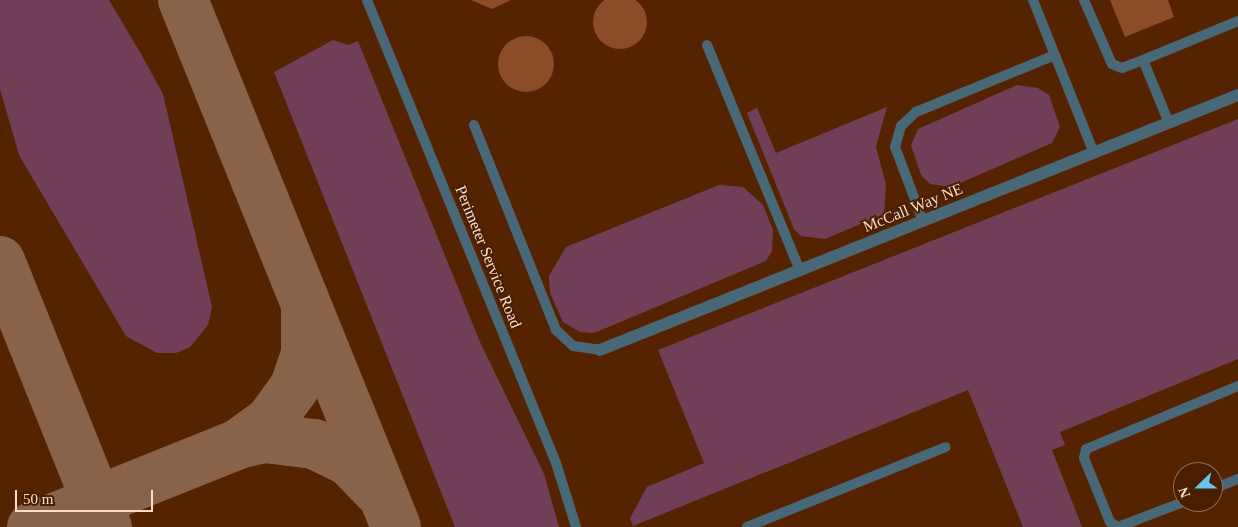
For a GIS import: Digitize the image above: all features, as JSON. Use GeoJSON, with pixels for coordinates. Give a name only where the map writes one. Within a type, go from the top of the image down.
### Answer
{"type":"FeatureCollection","features":[{"type":"Feature","properties":{"kind":"street","name":"McCall Way NE"},"geometry":{"type":"LineString","coordinates":[[600,350],[1238,94]]}},
{"type":"Feature","properties":{"kind":"lane","name":"Perimeter Service Road"},"geometry":{"type":"LineString","coordinates":[[367,0],[556,463],[576,527]]}},
{"type":"Feature","properties":{"kind":"lane"},"geometry":{"type":"LineString","coordinates":[[1033,0],[1094,153]]}},
{"type":"Feature","properties":{"kind":"lane"},"geometry":{"type":"LineString","coordinates":[[1084,0],[1112,64],[1122,68],[1238,21]]}},
{"type":"Feature","properties":{"kind":"lane"},"geometry":{"type":"LineString","coordinates":[[707,45],[800,271]]}},
{"type":"Feature","properties":{"kind":"lane"},"geometry":{"type":"LineString","coordinates":[[923,221],[895,147],[901,126],[916,112],[1055,56]]}},
{"type":"Feature","properties":{"kind":"lane"},"geometry":{"type":"LineString","coordinates":[[1143,60],[1169,122]]}},
{"type":"Feature","properties":{"kind":"lane"},"geometry":{"type":"LineString","coordinates":[[474,125],[556,330],[573,346],[600,350]]}},
{"type":"Feature","properties":{"kind":"lane"},"geometry":{"type":"LineString","coordinates":[[1173,506],[1118,527],[1110,522],[1084,458],[1086,449],[1238,386]]}},
{"type":"Feature","properties":{"kind":"lane"},"geometry":{"type":"LineString","coordinates":[[747,527],[946,446]]}},
{"type":"Feature","properties":{"kind":"lane"},"geometry":{"type":"LineString","coordinates":[[1223,485],[1238,479]]}},
{"type":"Feature","properties":{"kind":"shaded area"},"geometry":{"type":"Polygon","coordinates":[[[0,0],[1238,0],[1238,527],[0,527],[0,0]]]}},
{"type":"Feature","properties":{"kind":"shaded area"},"geometry":{"type":"Polygon","coordinates":[[[0,0],[109,0],[163,94],[212,307],[208,325],[190,347],[176,353],[157,353],[126,336],[19,155],[0,89],[0,0]]]}},
{"type":"Feature","properties":{"kind":"shaded area"},"geometry":{"type":"Polygon","coordinates":[[[333,40],[348,45],[358,41],[480,342],[544,474],[559,527],[455,527],[274,72],[333,40]]]}},
{"type":"Feature","properties":{"kind":"shaded area"},"geometry":{"type":"Polygon","coordinates":[[[1017,85],[1038,88],[1049,95],[1060,127],[1052,143],[951,187],[930,184],[921,175],[911,145],[918,129],[1017,85]]]}},
{"type":"Feature","properties":{"kind":"shaded area"},"geometry":{"type":"Polygon","coordinates":[[[887,107],[876,147],[886,185],[884,214],[825,239],[801,236],[794,229],[747,113],[757,108],[776,153],[887,107]]]}},
{"type":"Feature","properties":{"kind":"shaded area"},"geometry":{"type":"Polygon","coordinates":[[[1238,119],[1238,359],[1060,432],[1065,445],[1052,450],[1082,527],[1023,527],[968,390],[633,526],[630,518],[647,487],[704,463],[658,350],[1238,119]]]}},
{"type":"Feature","properties":{"kind":"shaded area"},"geometry":{"type":"Polygon","coordinates":[[[719,185],[743,187],[763,205],[773,230],[772,251],[766,261],[594,333],[580,332],[563,322],[550,293],[549,276],[566,247],[719,185]]]}},
{"type":"Feature","properties":{"kind":"building"},"geometry":{"type":"Polygon","coordinates":[[[620,-5],[630,-3],[639,3],[645,12],[647,22],[645,32],[639,41],[630,47],[620,49],[610,47],[601,41],[595,32],[593,22],[595,12],[601,3],[610,-3],[620,-5]]]}},
{"type":"Feature","properties":{"kind":"building"},"geometry":{"type":"Polygon","coordinates":[[[471,0],[511,0],[492,9],[471,0]]]}},
{"type":"Feature","properties":{"kind":"building"},"geometry":{"type":"Polygon","coordinates":[[[1110,0],[1168,0],[1174,17],[1125,37],[1110,0]]]}},
{"type":"Feature","properties":{"kind":"building"},"geometry":{"type":"Polygon","coordinates":[[[526,36],[537,38],[546,44],[552,53],[554,64],[552,75],[546,84],[537,90],[526,92],[515,90],[506,84],[500,75],[498,64],[500,53],[506,44],[515,38],[526,36]]]}},
{"type":"Feature","properties":{"kind":"taxiway"},"geometry":{"type":"LineString","coordinates":[[183,0],[396,527]]}},
{"type":"Feature","properties":{"kind":"taxiway"},"geometry":{"type":"LineString","coordinates":[[0,261],[107,527]]}},
{"type":"Feature","properties":{"kind":"taxiway"},"geometry":{"type":"LineString","coordinates":[[306,312],[306,354],[294,388],[270,421],[238,444],[265,438],[314,444],[349,461],[378,491]]}},
{"type":"Feature","properties":{"kind":"taxiway"},"geometry":{"type":"LineString","coordinates":[[32,527],[238,444]]}}]}
